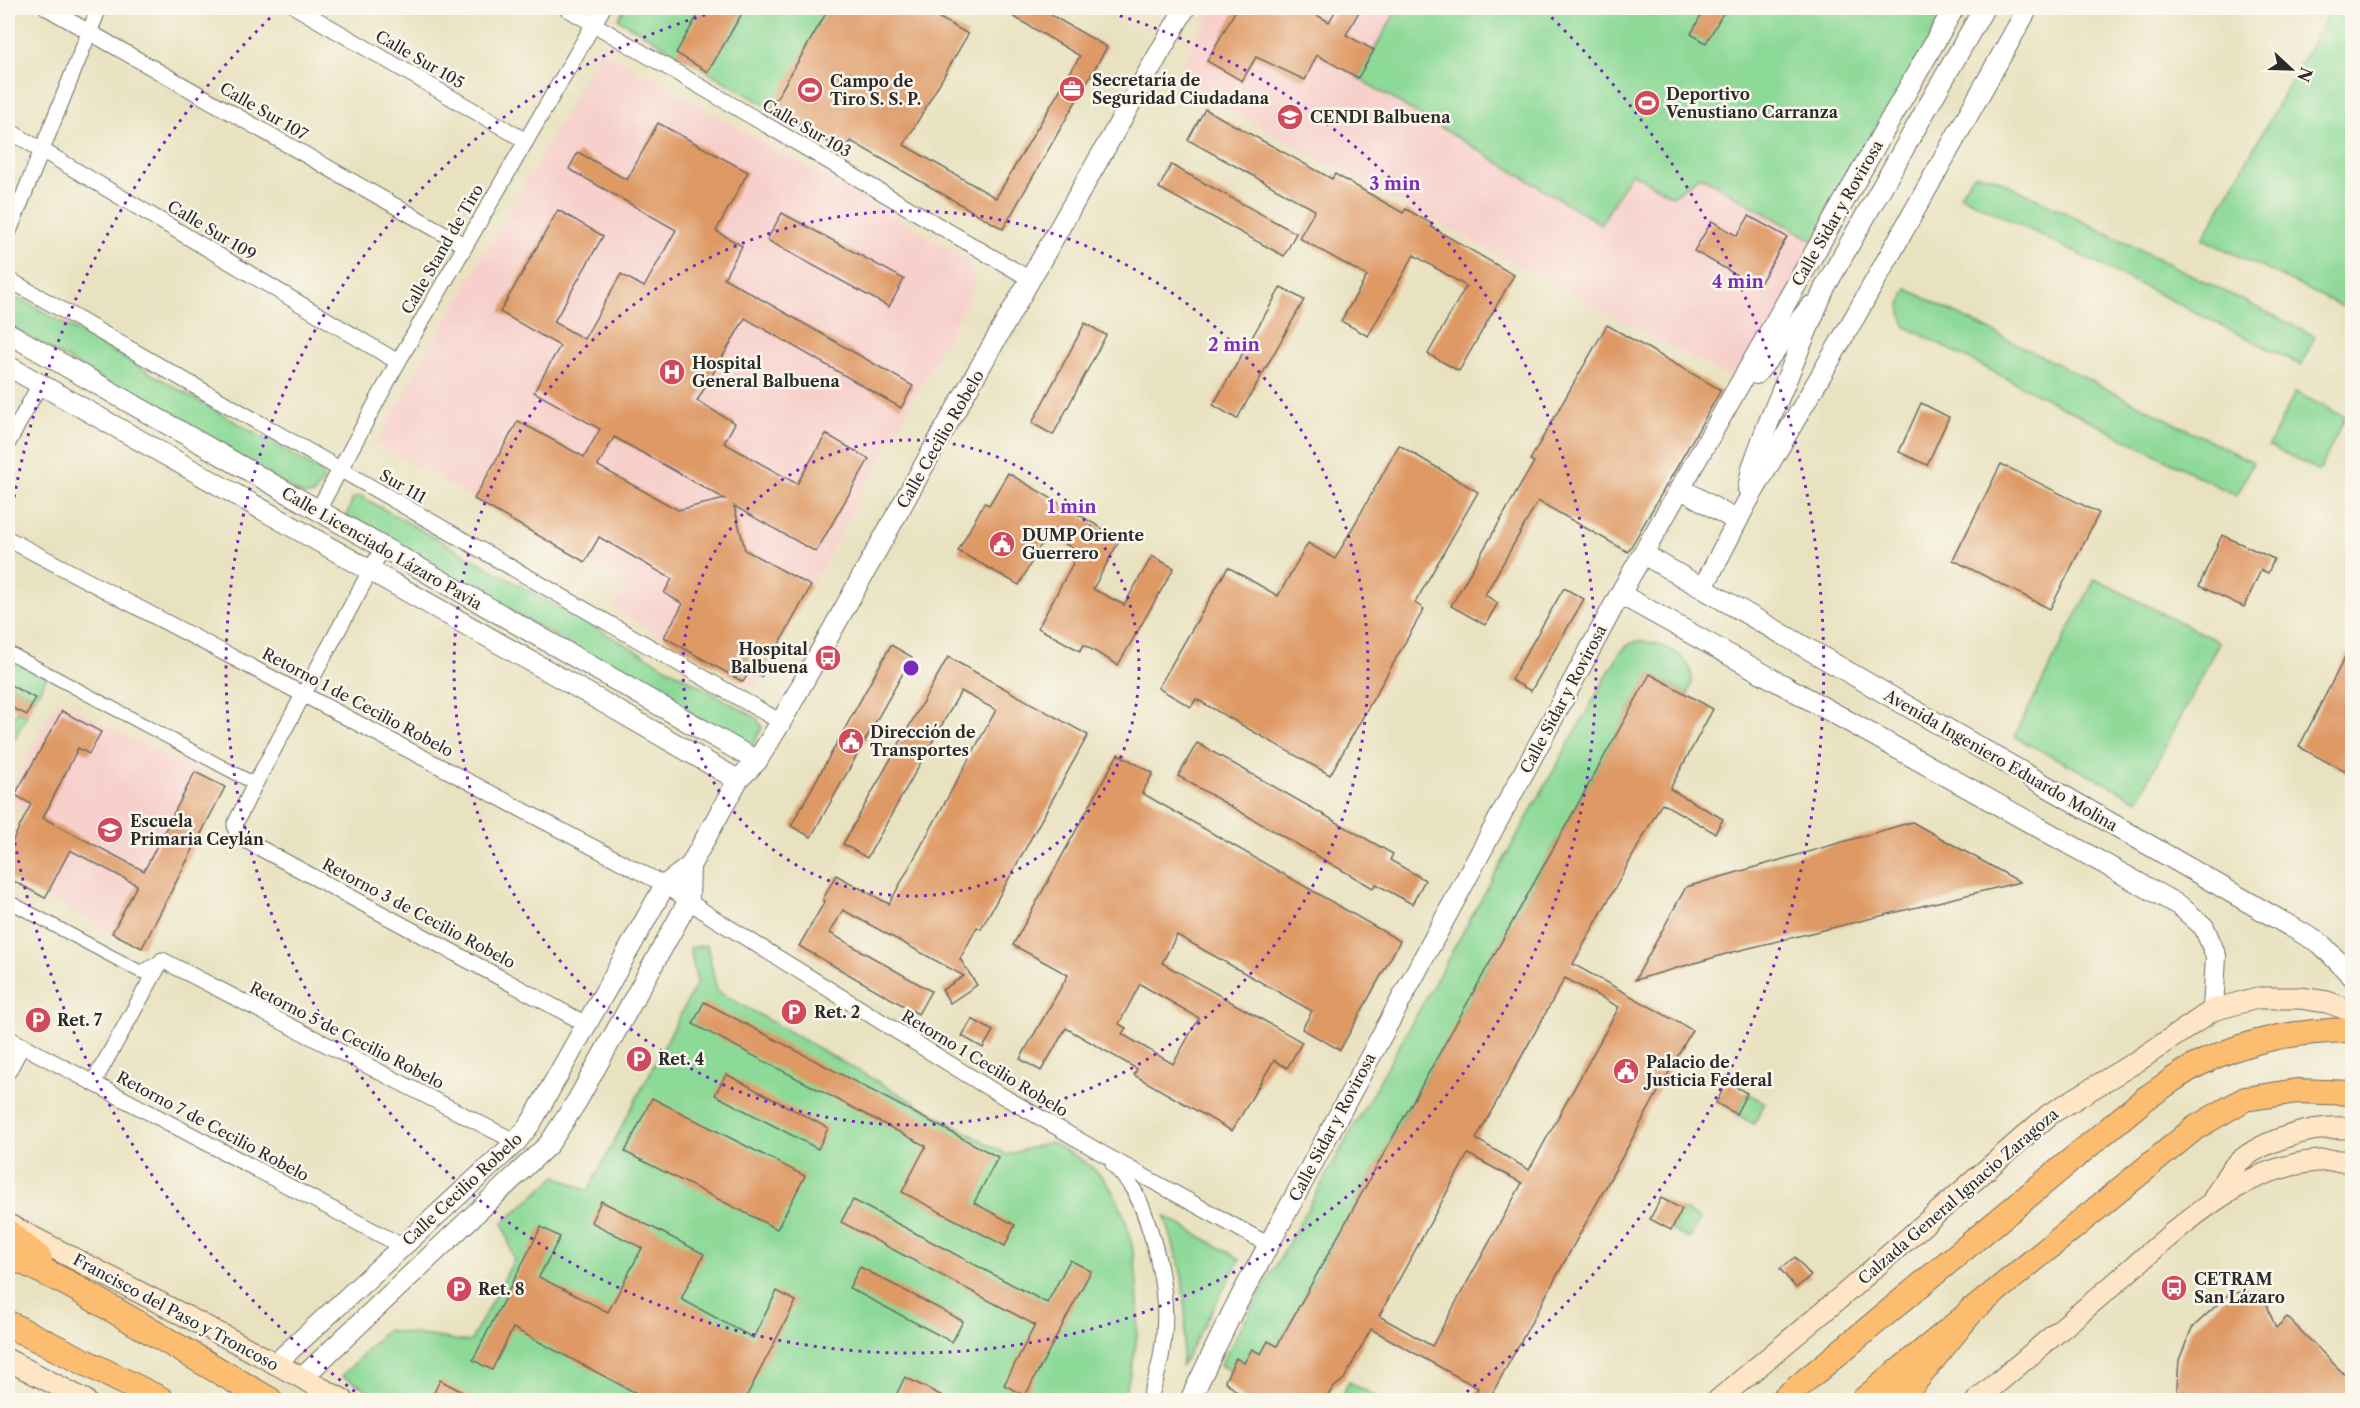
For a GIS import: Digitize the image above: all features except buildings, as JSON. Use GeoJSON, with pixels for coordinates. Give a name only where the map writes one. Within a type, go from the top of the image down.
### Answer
{"type":"FeatureCollection","features":[{"type":"Feature","properties":{"kind":"highway"},"geometry":{"type":"LineString","coordinates":[[8,1233],[69,1284]]}},
{"type":"Feature","properties":{"kind":"highway","name":"Francisco del Paso y Troncoso"},"geometry":{"type":"LineString","coordinates":[[8,1254],[69,1284],[270,1401]]}},
{"type":"Feature","properties":{"kind":"highway"},"geometry":{"type":"LineString","coordinates":[[1896,1401],[1971,1311]]}},
{"type":"Feature","properties":{"kind":"highway"},"geometry":{"type":"LineString","coordinates":[[8,1324],[161,1401]]}},
{"type":"Feature","properties":{"kind":"main road","name":"Calzada General Ignacio Zaragoza"},"geometry":{"type":"LineString","coordinates":[[1718,1401],[1867,1275],[2050,1114],[2139,1060],[2213,1010],[2257,998],[2300,998],[2327,1002],[2352,1011]]}},
{"type":"Feature","properties":{"kind":"main road"},"geometry":{"type":"LineString","coordinates":[[1782,1401],[2146,1098],[2195,1065],[2262,1039],[2293,1033],[2352,1030]]}},
{"type":"Feature","properties":{"kind":"main road"},"geometry":{"type":"LineString","coordinates":[[2297,1091],[2352,1110]]}},
{"type":"Feature","properties":{"kind":"main road"},"geometry":{"type":"LineString","coordinates":[[1863,1401],[2195,1128],[2245,1099],[2297,1091],[2352,1093]]}},
{"type":"Feature","properties":{"kind":"main road"},"geometry":{"type":"LineString","coordinates":[[2212,1201],[2232,1169],[2248,1154],[2273,1141],[2311,1131],[2352,1129]]}},
{"type":"Feature","properties":{"kind":"main road"},"geometry":{"type":"LineString","coordinates":[[1977,1401],[2212,1201],[2265,1173],[2295,1163],[2332,1159],[2352,1162]]}},
{"type":"Feature","properties":{"kind":"main road","name":"Francisco del Paso y Troncoso"},"geometry":{"type":"LineString","coordinates":[[8,1225],[343,1401]]}},
{"type":"Feature","properties":{"kind":"main road"},"geometry":{"type":"LineString","coordinates":[[8,1360],[85,1401]]}},
{"type":"Feature","properties":{"kind":"street","name":"Calle Sur 107"},"geometry":{"type":"LineString","coordinates":[[47,8],[464,245]]}},
{"type":"Feature","properties":{"kind":"street"},"geometry":{"type":"LineString","coordinates":[[8,234],[99,8]]}},
{"type":"Feature","properties":{"kind":"street","name":"Calle Sur 105"},"geometry":{"type":"LineString","coordinates":[[297,8],[525,141]]}},
{"type":"Feature","properties":{"kind":"street","name":"Calle Sur 103"},"geometry":{"type":"LineString","coordinates":[[566,8],[1030,279]]}},
{"type":"Feature","properties":{"kind":"street","name":"Calle Stand de Tiro"},"geometry":{"type":"LineString","coordinates":[[317,512],[464,245],[603,8]]}},
{"type":"Feature","properties":{"kind":"street","name":"Calle Cecilio Robelo"},"geometry":{"type":"LineString","coordinates":[[275,1364],[516,1142],[531,1123],[665,885],[690,866],[738,780],[757,761],[781,722],[1185,8]]}},
{"type":"Feature","properties":{"kind":"street","name":"Calle Sidar y Rovirosa"},"geometry":{"type":"LineString","coordinates":[[1190,1401],[1233,1311],[1620,594],[1954,8]]}},
{"type":"Feature","properties":{"kind":"street","name":"Calle Sidar y Rovirosa"},"geometry":{"type":"LineString","coordinates":[[1825,287],[1984,8]]}},
{"type":"Feature","properties":{"kind":"street"},"geometry":{"type":"LineString","coordinates":[[1703,588],[1742,512],[1856,315],[2028,8]]}},
{"type":"Feature","properties":{"kind":"street","name":"Calle Sur 109"},"geometry":{"type":"LineString","coordinates":[[8,130],[398,362]]}},
{"type":"Feature","properties":{"kind":"street","name":"Sur 111"},"geometry":{"type":"LineString","coordinates":[[8,279],[781,722]]}},
{"type":"Feature","properties":{"kind":"street"},"geometry":{"type":"LineString","coordinates":[[1717,424],[1825,287]]}},
{"type":"Feature","properties":{"kind":"street"},"geometry":{"type":"LineString","coordinates":[[1742,512],[1756,457],[1825,287]]}},
{"type":"Feature","properties":{"kind":"street","name":"Calle Licenciado Lázaro Pavia"},"geometry":{"type":"LineString","coordinates":[[8,333],[317,512],[757,761]]}},
{"type":"Feature","properties":{"kind":"street","name":"Calle Licenciado Lázaro Pavia"},"geometry":{"type":"LineString","coordinates":[[8,366],[738,780]]}},
{"type":"Feature","properties":{"kind":"street"},"geometry":{"type":"LineString","coordinates":[[8,443],[39,384]]}},
{"type":"Feature","properties":{"kind":"street"},"geometry":{"type":"LineString","coordinates":[[1680,488],[1742,512]]}},
{"type":"Feature","properties":{"kind":"street","name":"Retorno 1 de Cecilio Robelo"},"geometry":{"type":"LineString","coordinates":[[8,539],[665,885],[689,900]]}},
{"type":"Feature","properties":{"kind":"street"},"geometry":{"type":"LineString","coordinates":[[8,652],[255,784],[382,549]]}},
{"type":"Feature","properties":{"kind":"street","name":"Avenida Ingeniero Eduardo Molina"},"geometry":{"type":"LineString","coordinates":[[1643,554],[2321,944],[2352,976]]}},
{"type":"Feature","properties":{"kind":"street"},"geometry":{"type":"LineString","coordinates":[[1620,594],[2180,906],[2204,927],[2216,956],[2213,1010]]}},
{"type":"Feature","properties":{"kind":"street","name":"Retorno 3 de Cecilio Robelo"},"geometry":{"type":"LineString","coordinates":[[255,784],[235,824],[236,831],[247,841],[586,1024]]}},
{"type":"Feature","properties":{"kind":"street","name":"Calle Cecilio Robelo"},"geometry":{"type":"LineString","coordinates":[[302,1378],[538,1155],[561,1127],[689,900],[690,866]]}},
{"type":"Feature","properties":{"kind":"street","name":"Retorno 1 Cecilio Robelo"},"geometry":{"type":"LineString","coordinates":[[689,900],[712,917],[987,1087],[1269,1245]]}},
{"type":"Feature","properties":{"kind":"street"},"geometry":{"type":"LineString","coordinates":[[8,901],[141,972],[162,960]]}},
{"type":"Feature","properties":{"kind":"street"},"geometry":{"type":"LineString","coordinates":[[93,1083],[162,960]]}},
{"type":"Feature","properties":{"kind":"street","name":"Retorno 5 de Cecilio Robelo"},"geometry":{"type":"LineString","coordinates":[[162,960],[516,1142]]}},
{"type":"Feature","properties":{"kind":"street","name":"Retorno 7 de Cecilio Robelo"},"geometry":{"type":"LineString","coordinates":[[8,1038],[402,1246]]}},
{"type":"Feature","properties":{"kind":"street"},"geometry":{"type":"LineString","coordinates":[[8,1072],[22,1046]]}},
{"type":"Feature","properties":{"kind":"street"},"geometry":{"type":"LineString","coordinates":[[552,1086],[577,1101]]}},
{"type":"Feature","properties":{"kind":"street"},"geometry":{"type":"LineString","coordinates":[[1105,1155],[1132,1186],[1147,1219],[1165,1290],[1164,1349],[1149,1401]]}},
{"type":"Feature","properties":{"kind":"street"},"geometry":{"type":"LineString","coordinates":[[363,1281],[384,1302]]}},
{"type":"Feature","properties":{"kind":"shaded area"},"geometry":{"type":"Polygon","coordinates":[[[1213,8],[1398,8],[1358,78],[1601,224],[1631,172],[1672,196],[1700,176],[1818,243],[1740,383],[1313,156],[1174,79],[1213,8]]]}},
{"type":"Feature","properties":{"kind":"shaded area","name":"Hospital General Balbuena"},"geometry":{"type":"Polygon","coordinates":[[[601,50],[966,258],[974,275],[973,288],[963,308],[755,689],[614,609],[626,586],[376,443],[601,50]]]}},
{"type":"Feature","properties":{"kind":"shaded area","name":"Escuela Primaria Ceylán"},"geometry":{"type":"Polygon","coordinates":[[[57,700],[225,787],[142,948],[8,878],[8,850],[28,810],[8,799],[8,795],[57,700]]]}},
{"type":"Feature","properties":{"kind":"green space","name":"Campo de Tiro S. S. P."},"geometry":{"type":"Polygon","coordinates":[[[625,8],[929,8],[845,152],[618,19],[625,8]]]}},
{"type":"Feature","properties":{"kind":"green space","name":"Deportivo Venustiano Carranza"},"geometry":{"type":"Polygon","coordinates":[[[1398,8],[1947,8],[1818,243],[1700,176],[1672,196],[1631,172],[1601,224],[1358,78],[1398,8]]]}},
{"type":"Feature","properties":{"kind":"green space"},"geometry":{"type":"Polygon","coordinates":[[[2332,8],[2352,8],[2352,311],[2203,239],[2332,8]]]}},
{"type":"Feature","properties":{"kind":"green space"},"geometry":{"type":"Polygon","coordinates":[[[1976,174],[1993,177],[2315,336],[2301,365],[1960,195],[1976,174]]]}},
{"type":"Feature","properties":{"kind":"green space"},"geometry":{"type":"Polygon","coordinates":[[[1907,289],[2253,462],[2237,496],[1906,327],[1901,308],[1907,289]]]}},
{"type":"Feature","properties":{"kind":"green space"},"geometry":{"type":"Polygon","coordinates":[[[13,299],[23,300],[319,470],[324,480],[313,495],[303,495],[8,325],[8,312],[13,299]]]}},
{"type":"Feature","properties":{"kind":"green space"},"geometry":{"type":"Polygon","coordinates":[[[2295,392],[2345,417],[2319,471],[2269,446],[2295,392]]]}},
{"type":"Feature","properties":{"kind":"green space"},"geometry":{"type":"Polygon","coordinates":[[[360,496],[757,718],[762,728],[752,746],[742,743],[346,517],[353,498],[360,496]]]}},
{"type":"Feature","properties":{"kind":"green space"},"geometry":{"type":"Polygon","coordinates":[[[2095,579],[2219,642],[2138,800],[2014,737],[2095,579]]]}},
{"type":"Feature","properties":{"kind":"green space"},"geometry":{"type":"Polygon","coordinates":[[[1638,641],[1665,647],[1681,657],[1691,672],[1692,683],[1688,695],[1650,674],[1277,1346],[1268,1341],[1261,1354],[1252,1349],[1244,1363],[1236,1358],[1230,1371],[1220,1365],[1619,654],[1628,645],[1638,641]]]}},
{"type":"Feature","properties":{"kind":"green space"},"geometry":{"type":"Polygon","coordinates":[[[8,657],[47,677],[35,698],[8,684],[8,657]]]}},
{"type":"Feature","properties":{"kind":"green space"},"geometry":{"type":"Polygon","coordinates":[[[8,711],[15,715],[17,711],[27,715],[12,744],[8,741],[8,711]]]}},
{"type":"Feature","properties":{"kind":"green space"},"geometry":{"type":"Polygon","coordinates":[[[707,945],[717,991],[1007,1155],[1050,1142],[1085,1162],[1103,1178],[1115,1196],[1125,1219],[1136,1272],[1138,1300],[1135,1353],[1121,1400],[387,1400],[342,1376],[386,1330],[470,1342],[514,1260],[503,1223],[556,1176],[588,1191],[697,983],[690,948],[707,945]]]}},
{"type":"Feature","properties":{"kind":"green space"},"geometry":{"type":"Polygon","coordinates":[[[1747,1093],[1765,1103],[1754,1124],[1736,1114],[1747,1093]]]}},
{"type":"Feature","properties":{"kind":"green space"},"geometry":{"type":"Polygon","coordinates":[[[1682,1209],[1700,1219],[1689,1239],[1671,1230],[1682,1209]]]}},
{"type":"Feature","properties":{"kind":"green space"},"geometry":{"type":"Polygon","coordinates":[[[1165,1216],[1240,1259],[1181,1367],[1186,1322],[1182,1276],[1165,1216]]]}},
{"type":"Feature","properties":{"kind":"green space"},"geometry":{"type":"Polygon","coordinates":[[[1349,1382],[1383,1400],[1339,1400],[1349,1382]]]}},
{"type":"Feature","properties":{"kind":"place","name":"Secretaría de Seguridad Ciudadana"},"geometry":{"type":"Point","coordinates":[1072,89]}},
{"type":"Feature","properties":{"kind":"place","name":"Campo de Tiro S. S. P."},"geometry":{"type":"Point","coordinates":[810,90]}},
{"type":"Feature","properties":{"kind":"place","name":"Deportivo Venustiano Carranza"},"geometry":{"type":"Point","coordinates":[1647,103]}},
{"type":"Feature","properties":{"kind":"place","name":"CENDI Balbuena"},"geometry":{"type":"Point","coordinates":[1290,117]}},
{"type":"Feature","properties":{"kind":"place","name":"Hospital General Balbuena"},"geometry":{"type":"Point","coordinates":[672,372]}},
{"type":"Feature","properties":{"kind":"place","name":"DUMP Oriente Guerrero"},"geometry":{"type":"Point","coordinates":[1002,544]}},
{"type":"Feature","properties":{"kind":"place","name":"Hospital Balbuena"},"geometry":{"type":"Point","coordinates":[828,658]}},
{"type":"Feature","properties":{"kind":"place","name":"Dirección de Transportes"},"geometry":{"type":"Point","coordinates":[851,741]}},
{"type":"Feature","properties":{"kind":"place","name":"Escuela Primaria Ceylán"},"geometry":{"type":"Point","coordinates":[110,830]}},
{"type":"Feature","properties":{"kind":"place","name":"Ret. 2"},"geometry":{"type":"Point","coordinates":[794,1012]}},
{"type":"Feature","properties":{"kind":"place","name":"Ret. 7"},"geometry":{"type":"Point","coordinates":[38,1020]}},
{"type":"Feature","properties":{"kind":"place","name":"Ret. 4"},"geometry":{"type":"Point","coordinates":[639,1059]}},
{"type":"Feature","properties":{"kind":"place","name":"Palacio de Justicia Federal"},"geometry":{"type":"Point","coordinates":[1626,1071]}},
{"type":"Feature","properties":{"kind":"place","name":"CETRAM San Lázaro"},"geometry":{"type":"Point","coordinates":[2174,1288]}},
{"type":"Feature","properties":{"kind":"place","name":"Ret. 8"},"geometry":{"type":"Point","coordinates":[459,1289]}}]}
